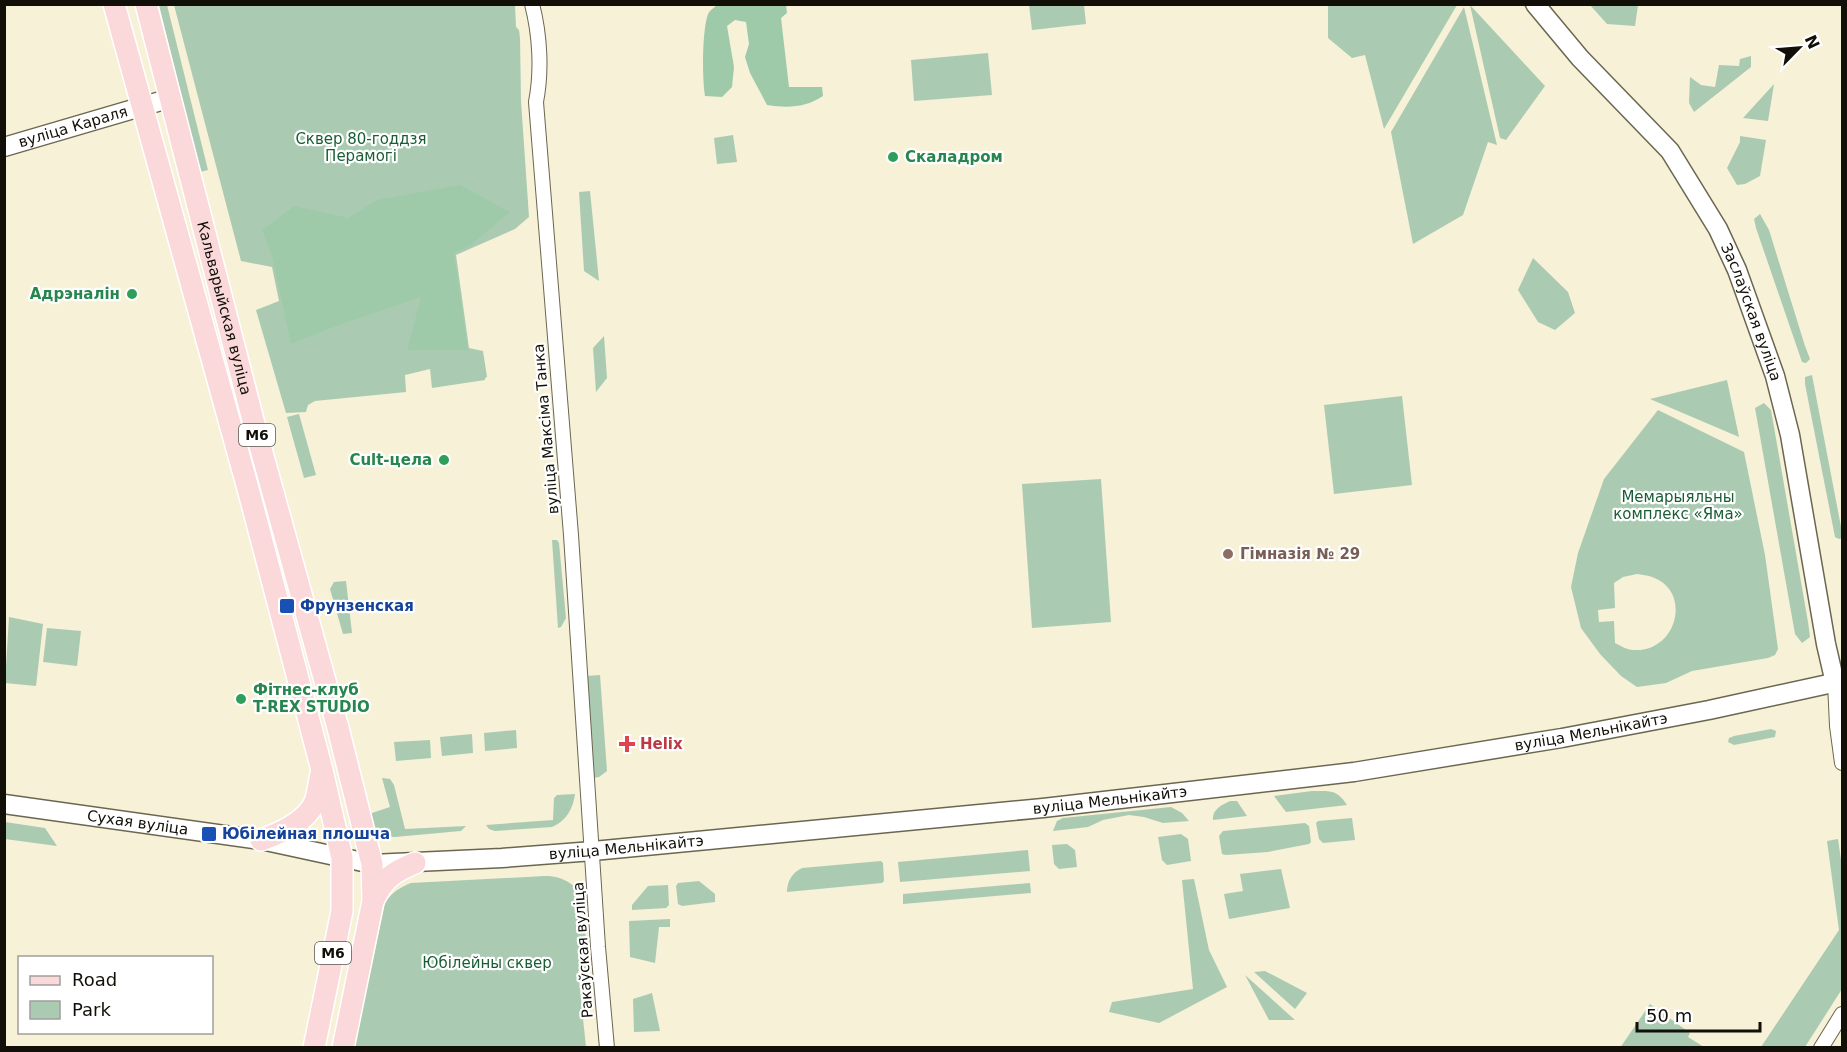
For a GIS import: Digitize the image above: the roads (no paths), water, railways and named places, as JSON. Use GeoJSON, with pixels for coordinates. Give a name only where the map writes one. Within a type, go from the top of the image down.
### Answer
{"type":"FeatureCollection","features":[{"type":"Feature","properties":{"kind":"main road","name":"Кальварыйская вуліца"},"geometry":{"type":"LineString","coordinates":[[114,4],[250,496],[322,771],[342,858]]}},
{"type":"Feature","properties":{"kind":"main road","name":"Кальварыйская вуліца"},"geometry":{"type":"LineString","coordinates":[[146,4],[255,428],[339,729],[372,864]]}},
{"type":"Feature","properties":{"kind":"main road","name":"Заслаўская вуліца"},"geometry":{"type":"LineString","coordinates":[[1535,4],[1580,58],[1670,151],[1718,229],[1737,270],[1775,376],[1790,435],[1826,644],[1839,682]]}},
{"type":"Feature","properties":{"kind":"main road"},"geometry":{"type":"LineString","coordinates":[[141,107],[171,98]]}},
{"type":"Feature","properties":{"kind":"main road","name":"вуліца Караля"},"geometry":{"type":"LineString","coordinates":[[4,147],[141,107]]}},
{"type":"Feature","properties":{"kind":"main road","name":"вуліца Мельнікайтэ"},"geometry":{"type":"LineString","coordinates":[[342,858],[372,864],[415,863],[593,851],[1052,807],[1354,772],[1562,738],[1839,682]]}},
{"type":"Feature","properties":{"kind":"main road"},"geometry":{"type":"LineString","coordinates":[[261,840],[274,836],[308,814],[315,801],[322,771]]}},
{"type":"Feature","properties":{"kind":"main road","name":"Сухая вуліца"},"geometry":{"type":"LineString","coordinates":[[4,804],[261,840],[342,858]]}},
{"type":"Feature","properties":{"kind":"main road","name":"М6"},"geometry":{"type":"LineString","coordinates":[[314,1047],[342,911],[342,858]]}},
{"type":"Feature","properties":{"kind":"main road"},"geometry":{"type":"LineString","coordinates":[[373,901],[382,884],[393,873],[415,863]]}},
{"type":"Feature","properties":{"kind":"main road","name":"М6"},"geometry":{"type":"LineString","coordinates":[[343,1047],[373,901],[372,864]]}},
{"type":"Feature","properties":{"kind":"street","name":"вуліца Максіма Танка"},"geometry":{"type":"LineString","coordinates":[[534,11],[539,85],[536,102],[571,535],[593,851]]}},
{"type":"Feature","properties":{"kind":"street"},"geometry":{"type":"LineString","coordinates":[[1839,682],[1837,726],[1842,763]]}},
{"type":"Feature","properties":{"kind":"street","name":"Ракаўская вуліца"},"geometry":{"type":"LineString","coordinates":[[593,851],[607,1047]]}},
{"type":"Feature","properties":{"kind":"street"},"geometry":{"type":"LineString","coordinates":[[1821,1047],[1842,1014]]}},
{"type":"Feature","properties":{"kind":"place","name":"Скаладром"},"geometry":{"type":"Point","coordinates":[893,157]}},
{"type":"Feature","properties":{"kind":"place","name":"Адрэналін"},"geometry":{"type":"Point","coordinates":[132,294]}},
{"type":"Feature","properties":{"kind":"place","name":"Cult-цела"},"geometry":{"type":"Point","coordinates":[444,460]}},
{"type":"Feature","properties":{"kind":"place","name":"Гімназія № 29"},"geometry":{"type":"Point","coordinates":[1228,554]}},
{"type":"Feature","properties":{"kind":"place","name":"Фрунзенская"},"geometry":{"type":"Point","coordinates":[287,606]}},
{"type":"Feature","properties":{"kind":"place","name":"Фітнес-клуб T-REX STUDIO"},"geometry":{"type":"Point","coordinates":[241,699]}},
{"type":"Feature","properties":{"kind":"place","name":"Helix"},"geometry":{"type":"Point","coordinates":[627,744]}},
{"type":"Feature","properties":{"kind":"place","name":"Юбілейная плошча"},"geometry":{"type":"Point","coordinates":[209,834]}},
{"type":"Feature","properties":{"kind":"park label","name":"Сквер 80-годдзя Перамогі"},"geometry":{"type":"Point","coordinates":[361,148]}},
{"type":"Feature","properties":{"kind":"park label","name":"Мемарыяльны комплекс «Яма»"},"geometry":{"type":"Point","coordinates":[1678,506]}},
{"type":"Feature","properties":{"kind":"park label","name":"Юбілейны сквер"},"geometry":{"type":"Point","coordinates":[487,963]}}]}
